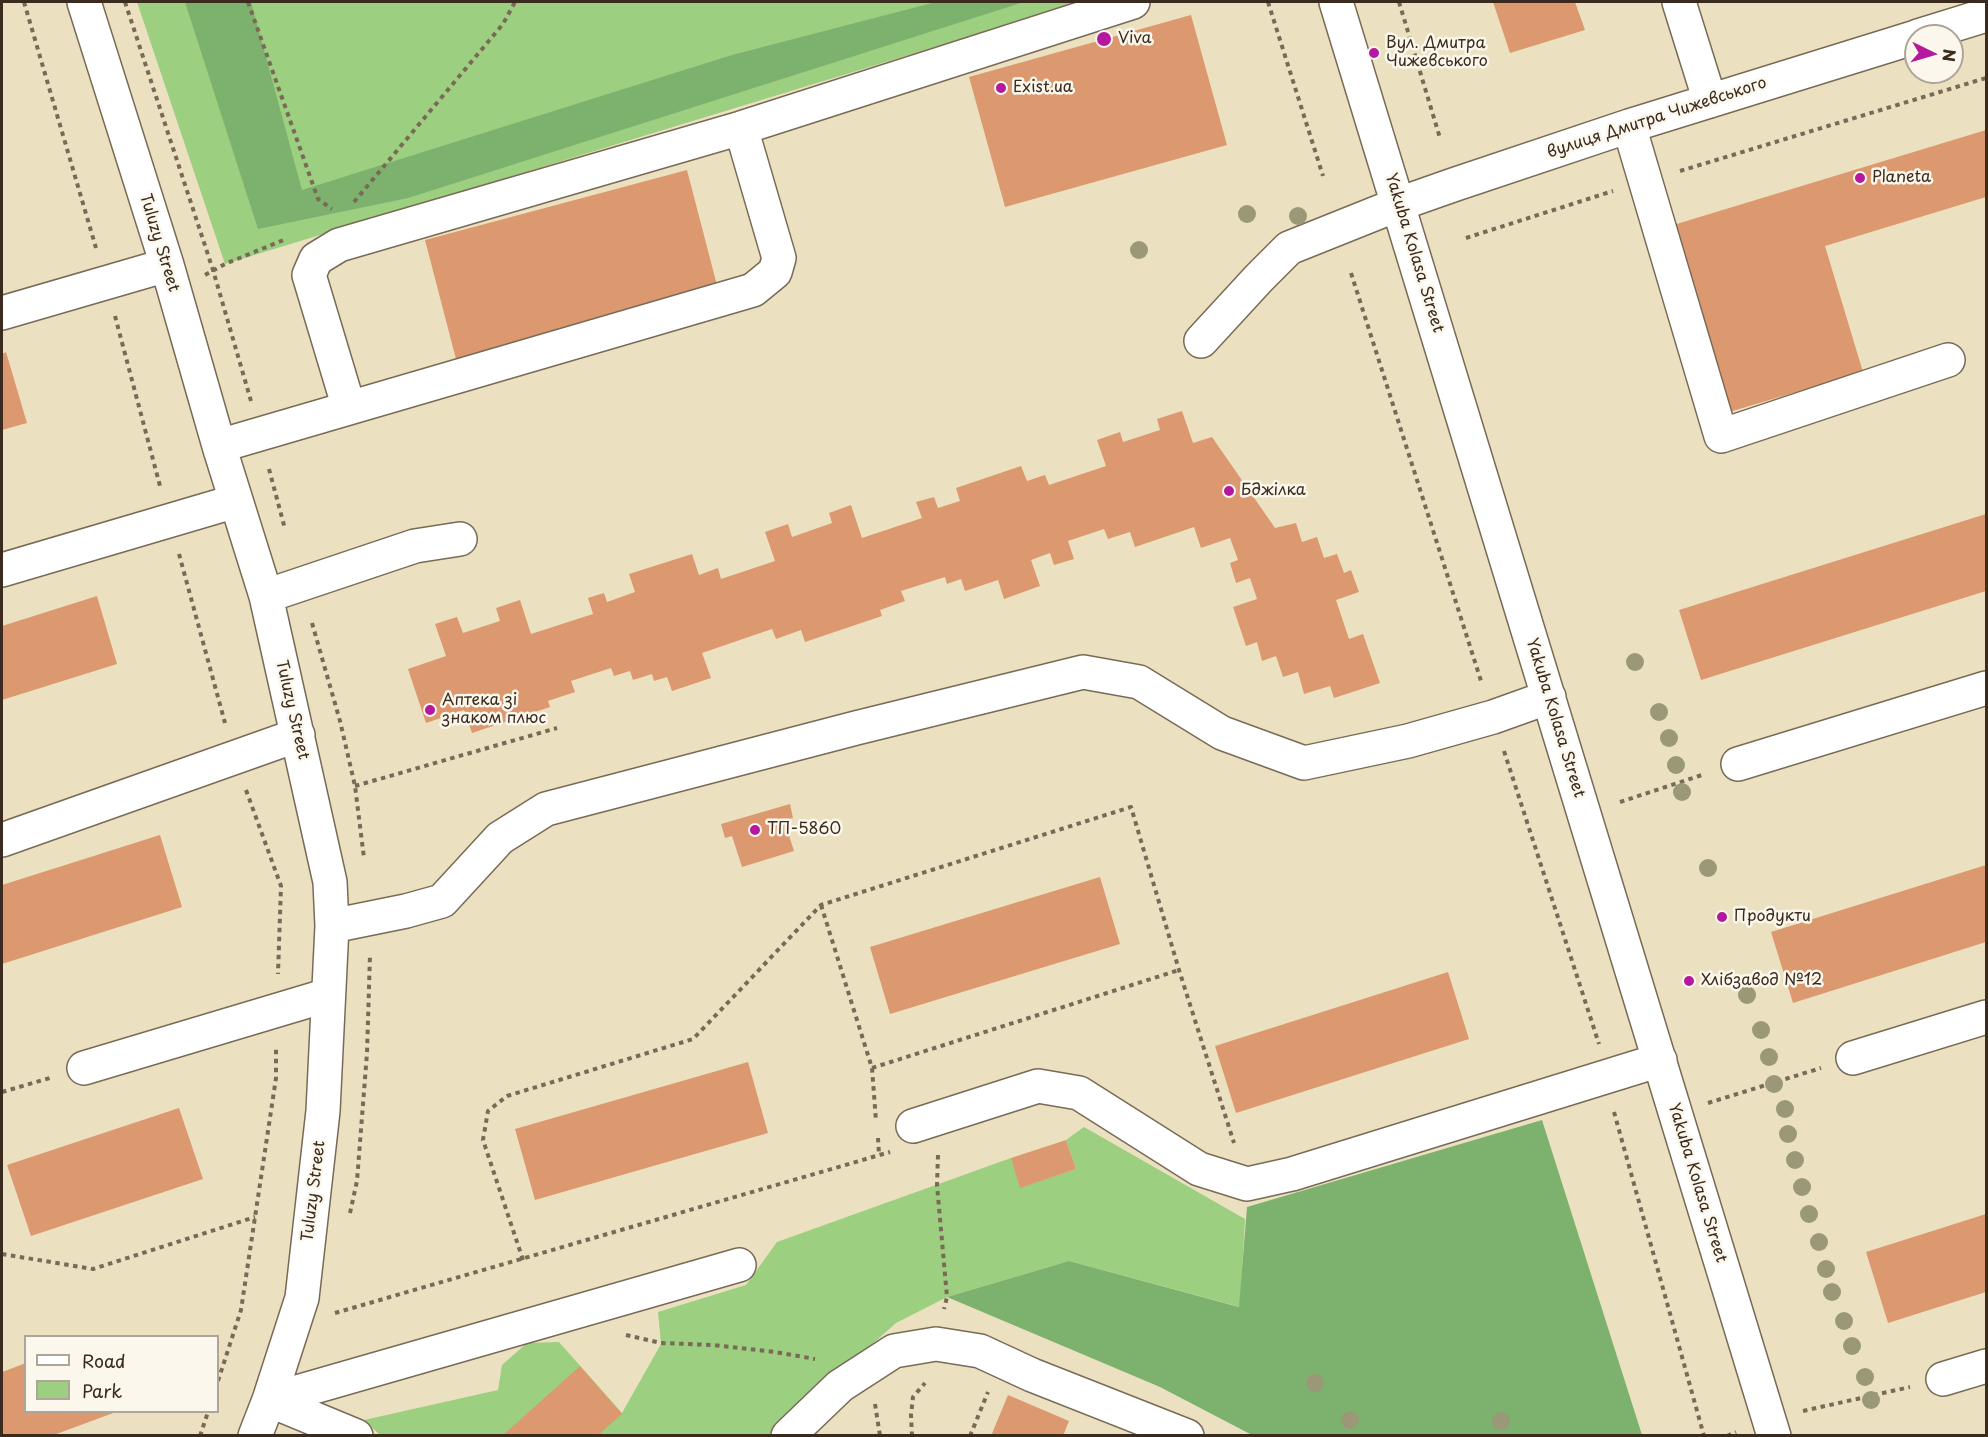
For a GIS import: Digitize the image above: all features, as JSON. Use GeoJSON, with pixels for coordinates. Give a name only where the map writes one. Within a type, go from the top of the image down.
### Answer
{"type":"FeatureCollection","features":[{"type":"Feature","properties":{"kind":"street","name":"Tuluzy Street"},"geometry":{"type":"LineString","coordinates":[[84,2],[266,596],[330,882],[332,926],[324,1111],[302,1299],[255,1436]]}},
{"type":"Feature","properties":{"kind":"street"},"geometry":{"type":"LineString","coordinates":[[350,408],[309,275],[316,259],[339,245],[741,128],[1133,2]]}},
{"type":"Feature","properties":{"kind":"street","name":"Yakuba Kolasa Street"},"geometry":{"type":"LineString","coordinates":[[1336,2],[1771,1427]]}},
{"type":"Feature","properties":{"kind":"street"},"geometry":{"type":"LineString","coordinates":[[1679,2],[1710,101]]}},
{"type":"Feature","properties":{"kind":"street","name":"вулиця Дмитра Чижевського"},"geometry":{"type":"LineString","coordinates":[[1956,24],[1986,15]]}},
{"type":"Feature","properties":{"kind":"street","name":"вулиця Дмитра Чижевського"},"geometry":{"type":"LineString","coordinates":[[1201,341],[1258,278],[1289,248],[1399,204],[1629,126],[1904,40]]}},
{"type":"Feature","properties":{"kind":"street"},"geometry":{"type":"LineString","coordinates":[[1629,126],[1721,436],[1947,360]]}},
{"type":"Feature","properties":{"kind":"street"},"geometry":{"type":"LineString","coordinates":[[219,446],[753,290],[775,272],[779,258],[741,128]]}},
{"type":"Feature","properties":{"kind":"street"},"geometry":{"type":"LineString","coordinates":[[2,313],[106,282],[170,278]]}},
{"type":"Feature","properties":{"kind":"street"},"geometry":{"type":"LineString","coordinates":[[2,570],[236,501]]}},
{"type":"Feature","properties":{"kind":"street"},"geometry":{"type":"LineString","coordinates":[[266,596],[415,546],[460,539]]}},
{"type":"Feature","properties":{"kind":"street"},"geometry":{"type":"LineString","coordinates":[[332,926],[442,902],[500,838],[546,809],[856,728],[1083,672],[1139,682],[1222,733],[1304,763],[1408,741],[1493,717],[1549,697]]}},
{"type":"Feature","properties":{"kind":"street"},"geometry":{"type":"LineString","coordinates":[[1737,764],[1986,688]]}},
{"type":"Feature","properties":{"kind":"street"},"geometry":{"type":"LineString","coordinates":[[2,840],[298,735]]}},
{"type":"Feature","properties":{"kind":"street"},"geometry":{"type":"LineString","coordinates":[[84,1068],[328,995]]}},
{"type":"Feature","properties":{"kind":"street"},"geometry":{"type":"LineString","coordinates":[[1853,1058],[1986,1017]]}},
{"type":"Feature","properties":{"kind":"street"},"geometry":{"type":"LineString","coordinates":[[926,1122],[1038,1086],[1079,1093],[1199,1169],[1247,1184],[1292,1174],[1660,1060]]}},
{"type":"Feature","properties":{"kind":"street"},"geometry":{"type":"LineString","coordinates":[[269,1400],[739,1265]]}},
{"type":"Feature","properties":{"kind":"street"},"geometry":{"type":"LineString","coordinates":[[788,1436],[840,1386],[894,1352],[936,1344],[980,1352],[1187,1436]]}},
{"type":"Feature","properties":{"kind":"street"},"geometry":{"type":"LineString","coordinates":[[1943,1379],[1986,1366]]}},
{"type":"Feature","properties":{"kind":"street"},"geometry":{"type":"LineString","coordinates":[[269,1400],[356,1436]]}},
{"type":"Feature","properties":{"kind":"path"},"geometry":{"type":"LineString","coordinates":[[24,2],[106,282],[235,758],[281,886],[276,1078],[241,1310],[219,1378]]}},
{"type":"Feature","properties":{"kind":"path"},"geometry":{"type":"LineString","coordinates":[[248,2],[318,199],[334,211]]}},
{"type":"Feature","properties":{"kind":"path"},"geometry":{"type":"LineString","coordinates":[[350,207],[503,24],[515,2]]}},
{"type":"Feature","properties":{"kind":"path"},"geometry":{"type":"LineString","coordinates":[[1268,2],[1323,176]]}},
{"type":"Feature","properties":{"kind":"path"},"geometry":{"type":"LineString","coordinates":[[1399,2],[1440,138]]}},
{"type":"Feature","properties":{"kind":"path"},"geometry":{"type":"LineString","coordinates":[[1466,238],[1645,181],[1986,78]]}},
{"type":"Feature","properties":{"kind":"path"},"geometry":{"type":"LineString","coordinates":[[170,278],[225,264],[289,238]]}},
{"type":"Feature","properties":{"kind":"path"},"geometry":{"type":"LineString","coordinates":[[1351,273],[1598,1038],[1605,1077],[1704,1436]]}},
{"type":"Feature","properties":{"kind":"path"},"geometry":{"type":"LineString","coordinates":[[355,786],[557,728]]}},
{"type":"Feature","properties":{"kind":"path"},"geometry":{"type":"LineString","coordinates":[[1620,802],[1737,764]]}},
{"type":"Feature","properties":{"kind":"path"},"geometry":{"type":"LineString","coordinates":[[523,1260],[483,1140],[488,1111],[507,1096],[693,1040],[821,905],[1131,807],[1179,970],[1247,1184]]}},
{"type":"Feature","properties":{"kind":"path"},"geometry":{"type":"LineString","coordinates":[[821,905],[872,1068],[876,1122]]}},
{"type":"Feature","properties":{"kind":"path"},"geometry":{"type":"LineString","coordinates":[[872,1068],[1179,970]]}},
{"type":"Feature","properties":{"kind":"path"},"geometry":{"type":"LineString","coordinates":[[1708,1103],[1853,1058]]}},
{"type":"Feature","properties":{"kind":"path"},"geometry":{"type":"LineString","coordinates":[[2,1092],[84,1068]]}},
{"type":"Feature","properties":{"kind":"path"},"geometry":{"type":"LineString","coordinates":[[294,1324],[523,1260],[901,1149],[926,1122]]}},
{"type":"Feature","properties":{"kind":"path"},"geometry":{"type":"LineString","coordinates":[[926,1122],[937,1185],[947,1297],[936,1344]]}},
{"type":"Feature","properties":{"kind":"path"},"geometry":{"type":"LineString","coordinates":[[877,1133],[879,1155]]}},
{"type":"Feature","properties":{"kind":"path"},"geometry":{"type":"LineString","coordinates":[[2,1254],[93,1269],[255,1217]]}},
{"type":"Feature","properties":{"kind":"path"},"geometry":{"type":"LineString","coordinates":[[582,1310],[617,1333],[661,1343],[713,1345],[775,1352],[869,1368]]}},
{"type":"Feature","properties":{"kind":"path"},"geometry":{"type":"LineString","coordinates":[[970,1436],[1001,1361]]}},
{"type":"Feature","properties":{"kind":"path"},"geometry":{"type":"LineString","coordinates":[[1727,1436],[1771,1427],[1943,1379]]}},
{"type":"Feature","properties":{"kind":"path"},"geometry":{"type":"LineString","coordinates":[[912,1436],[913,1396],[925,1383],[933,1381]]}},
{"type":"Feature","properties":{"kind":"path"},"geometry":{"type":"LineString","coordinates":[[979,1391],[987,1396]]}},
{"type":"Feature","properties":{"kind":"path"},"geometry":{"type":"LineString","coordinates":[[200,1436],[208,1413]]}},
{"type":"Feature","properties":{"kind":"green space"},"geometry":{"type":"Polygon","coordinates":[[[137,2],[1082,2],[225,264],[137,2]]]}},
{"type":"Feature","properties":{"kind":"green space"},"geometry":{"type":"Polygon","coordinates":[[[185,2],[251,2],[302,190],[732,55],[936,2],[1024,2],[408,198],[258,229],[185,2]]]}},
{"type":"Feature","properties":{"kind":"green space"},"geometry":{"type":"Polygon","coordinates":[[[1542,1120],[1642,1435],[1252,1435],[1160,1387],[947,1297],[1069,1261],[1239,1307],[1247,1207],[1542,1120]]]}},
{"type":"Feature","properties":{"kind":"green space"},"geometry":{"type":"Polygon","coordinates":[[[1084,1127],[1245,1219],[1240,1307],[1069,1261],[947,1297],[896,1323],[770,1435],[381,1436],[364,1420],[498,1390],[502,1365],[527,1343],[559,1342],[622,1413],[661,1344],[658,1312],[746,1285],[777,1242],[1011,1158],[1021,1187],[1076,1169],[1066,1140],[1084,1127]]]}},
{"type":"Feature","properties":{"kind":"building"},"geometry":{"type":"Polygon","coordinates":[[[1493,2],[1575,2],[1585,30],[1510,53],[1493,2]]]}},
{"type":"Feature","properties":{"kind":"building"},"geometry":{"type":"Polygon","coordinates":[[[1191,15],[1227,145],[1005,207],[969,77],[1191,15]]]}},
{"type":"Feature","properties":{"kind":"building"},"geometry":{"type":"Polygon","coordinates":[[[1986,130],[1986,197],[1825,246],[1863,372],[1726,413],[1670,226],[1986,130]]]}},
{"type":"Feature","properties":{"kind":"building"},"geometry":{"type":"Polygon","coordinates":[[[687,170],[719,293],[457,363],[425,240],[687,170]]]}},
{"type":"Feature","properties":{"kind":"building"},"geometry":{"type":"Polygon","coordinates":[[[6,352],[27,423],[2,430],[2,354],[6,352]]]}},
{"type":"Feature","properties":{"kind":"building"},"geometry":{"type":"Polygon","coordinates":[[[1182,411],[1193,443],[1212,437],[1275,528],[1296,523],[1302,542],[1317,537],[1324,558],[1337,554],[1344,573],[1351,570],[1359,592],[1336,600],[1349,639],[1363,634],[1380,683],[1334,698],[1330,686],[1304,694],[1298,672],[1283,677],[1276,656],[1262,661],[1257,642],[1246,646],[1233,607],[1257,599],[1250,578],[1236,583],[1230,563],[1238,560],[1230,538],[1201,548],[1194,527],[1135,547],[1130,532],[1108,539],[1104,529],[1068,541],[1074,559],[1054,565],[1050,553],[1031,560],[1040,586],[1004,599],[998,580],[965,591],[961,579],[947,584],[945,577],[901,591],[905,601],[880,610],[882,616],[805,642],[801,630],[776,639],[772,629],[702,653],[711,678],[672,691],[667,677],[654,681],[652,674],[633,680],[630,671],[614,676],[611,668],[571,681],[575,692],[548,701],[550,707],[472,733],[464,710],[426,723],[408,669],[446,656],[435,624],[457,617],[463,633],[500,621],[496,608],[520,600],[531,634],[593,614],[588,598],[604,593],[607,602],[635,592],[629,574],[692,554],[699,575],[718,568],[721,579],[775,561],[765,532],[788,524],[792,537],[832,523],[829,513],[851,505],[862,538],[922,518],[916,502],[934,497],[938,508],[960,501],[956,488],[1021,466],[1027,481],[1045,475],[1049,485],[1106,466],[1097,440],[1120,432],[1123,442],[1160,430],[1157,419],[1182,411]]]}},
{"type":"Feature","properties":{"kind":"building"},"geometry":{"type":"Polygon","coordinates":[[[1986,514],[1986,591],[1701,680],[1679,610],[1986,514]]]}},
{"type":"Feature","properties":{"kind":"building"},"geometry":{"type":"Polygon","coordinates":[[[97,596],[117,664],[2,700],[2,626],[97,596]]]}},
{"type":"Feature","properties":{"kind":"building","name":"ТП-5860"},"geometry":{"type":"Polygon","coordinates":[[[790,804],[793,818],[784,820],[794,851],[742,867],[732,836],[725,838],[721,824],[790,804]]]}},
{"type":"Feature","properties":{"kind":"building"},"geometry":{"type":"Polygon","coordinates":[[[160,835],[182,907],[2,964],[2,885],[160,835]]]}},
{"type":"Feature","properties":{"kind":"building"},"geometry":{"type":"Polygon","coordinates":[[[1986,865],[1986,942],[1793,1003],[1771,932],[1986,865]]]}},
{"type":"Feature","properties":{"kind":"building"},"geometry":{"type":"Polygon","coordinates":[[[1100,877],[1120,944],[890,1014],[870,947],[1100,877]]]}},
{"type":"Feature","properties":{"kind":"building"},"geometry":{"type":"Polygon","coordinates":[[[1448,972],[1469,1039],[1236,1113],[1215,1046],[1448,972]]]}},
{"type":"Feature","properties":{"kind":"building"},"geometry":{"type":"Polygon","coordinates":[[[748,1062],[768,1133],[535,1200],[515,1129],[748,1062]]]}},
{"type":"Feature","properties":{"kind":"building"},"geometry":{"type":"Polygon","coordinates":[[[179,1108],[203,1179],[31,1236],[7,1165],[179,1108]]]}},
{"type":"Feature","properties":{"kind":"building"},"geometry":{"type":"Polygon","coordinates":[[[1066,1140],[1076,1169],[1020,1188],[1011,1158],[1066,1140]]]}},
{"type":"Feature","properties":{"kind":"building"},"geometry":{"type":"Polygon","coordinates":[[[1986,1214],[1986,1292],[1888,1323],[1866,1252],[1986,1214]]]}},
{"type":"Feature","properties":{"kind":"building"},"geometry":{"type":"Polygon","coordinates":[[[24,1364],[24,1413],[113,1413],[51,1436],[2,1436],[2,1372],[24,1364]]]}},
{"type":"Feature","properties":{"kind":"building"},"geometry":{"type":"Polygon","coordinates":[[[580,1366],[622,1414],[597,1436],[502,1436],[580,1366]]]}},
{"type":"Feature","properties":{"kind":"building"},"geometry":{"type":"Polygon","coordinates":[[[1008,1395],[1069,1421],[1063,1436],[991,1436],[1008,1395]]]}},
{"type":"Feature","properties":{"kind":"place","name":"Viva"},"geometry":{"type":"Point","coordinates":[1104,39]}},
{"type":"Feature","properties":{"kind":"place","name":"Вул. Дмитра Чижевського"},"geometry":{"type":"Point","coordinates":[1374,53]}},
{"type":"Feature","properties":{"kind":"place","name":"Exist.ua"},"geometry":{"type":"Point","coordinates":[1001,88]}},
{"type":"Feature","properties":{"kind":"place","name":"Planeta"},"geometry":{"type":"Point","coordinates":[1860,178]}},
{"type":"Feature","properties":{"kind":"place","name":"Бджілка"},"geometry":{"type":"Point","coordinates":[1229,491]}},
{"type":"Feature","properties":{"kind":"place","name":"Аптека зі знаком плюс"},"geometry":{"type":"Point","coordinates":[430,710]}},
{"type":"Feature","properties":{"kind":"place","name":"ТП-5860"},"geometry":{"type":"Point","coordinates":[755,830]}},
{"type":"Feature","properties":{"kind":"place","name":"Продукти"},"geometry":{"type":"Point","coordinates":[1722,917]}},
{"type":"Feature","properties":{"kind":"place","name":"Хлібзавод №12"},"geometry":{"type":"Point","coordinates":[1689,981]}}]}
